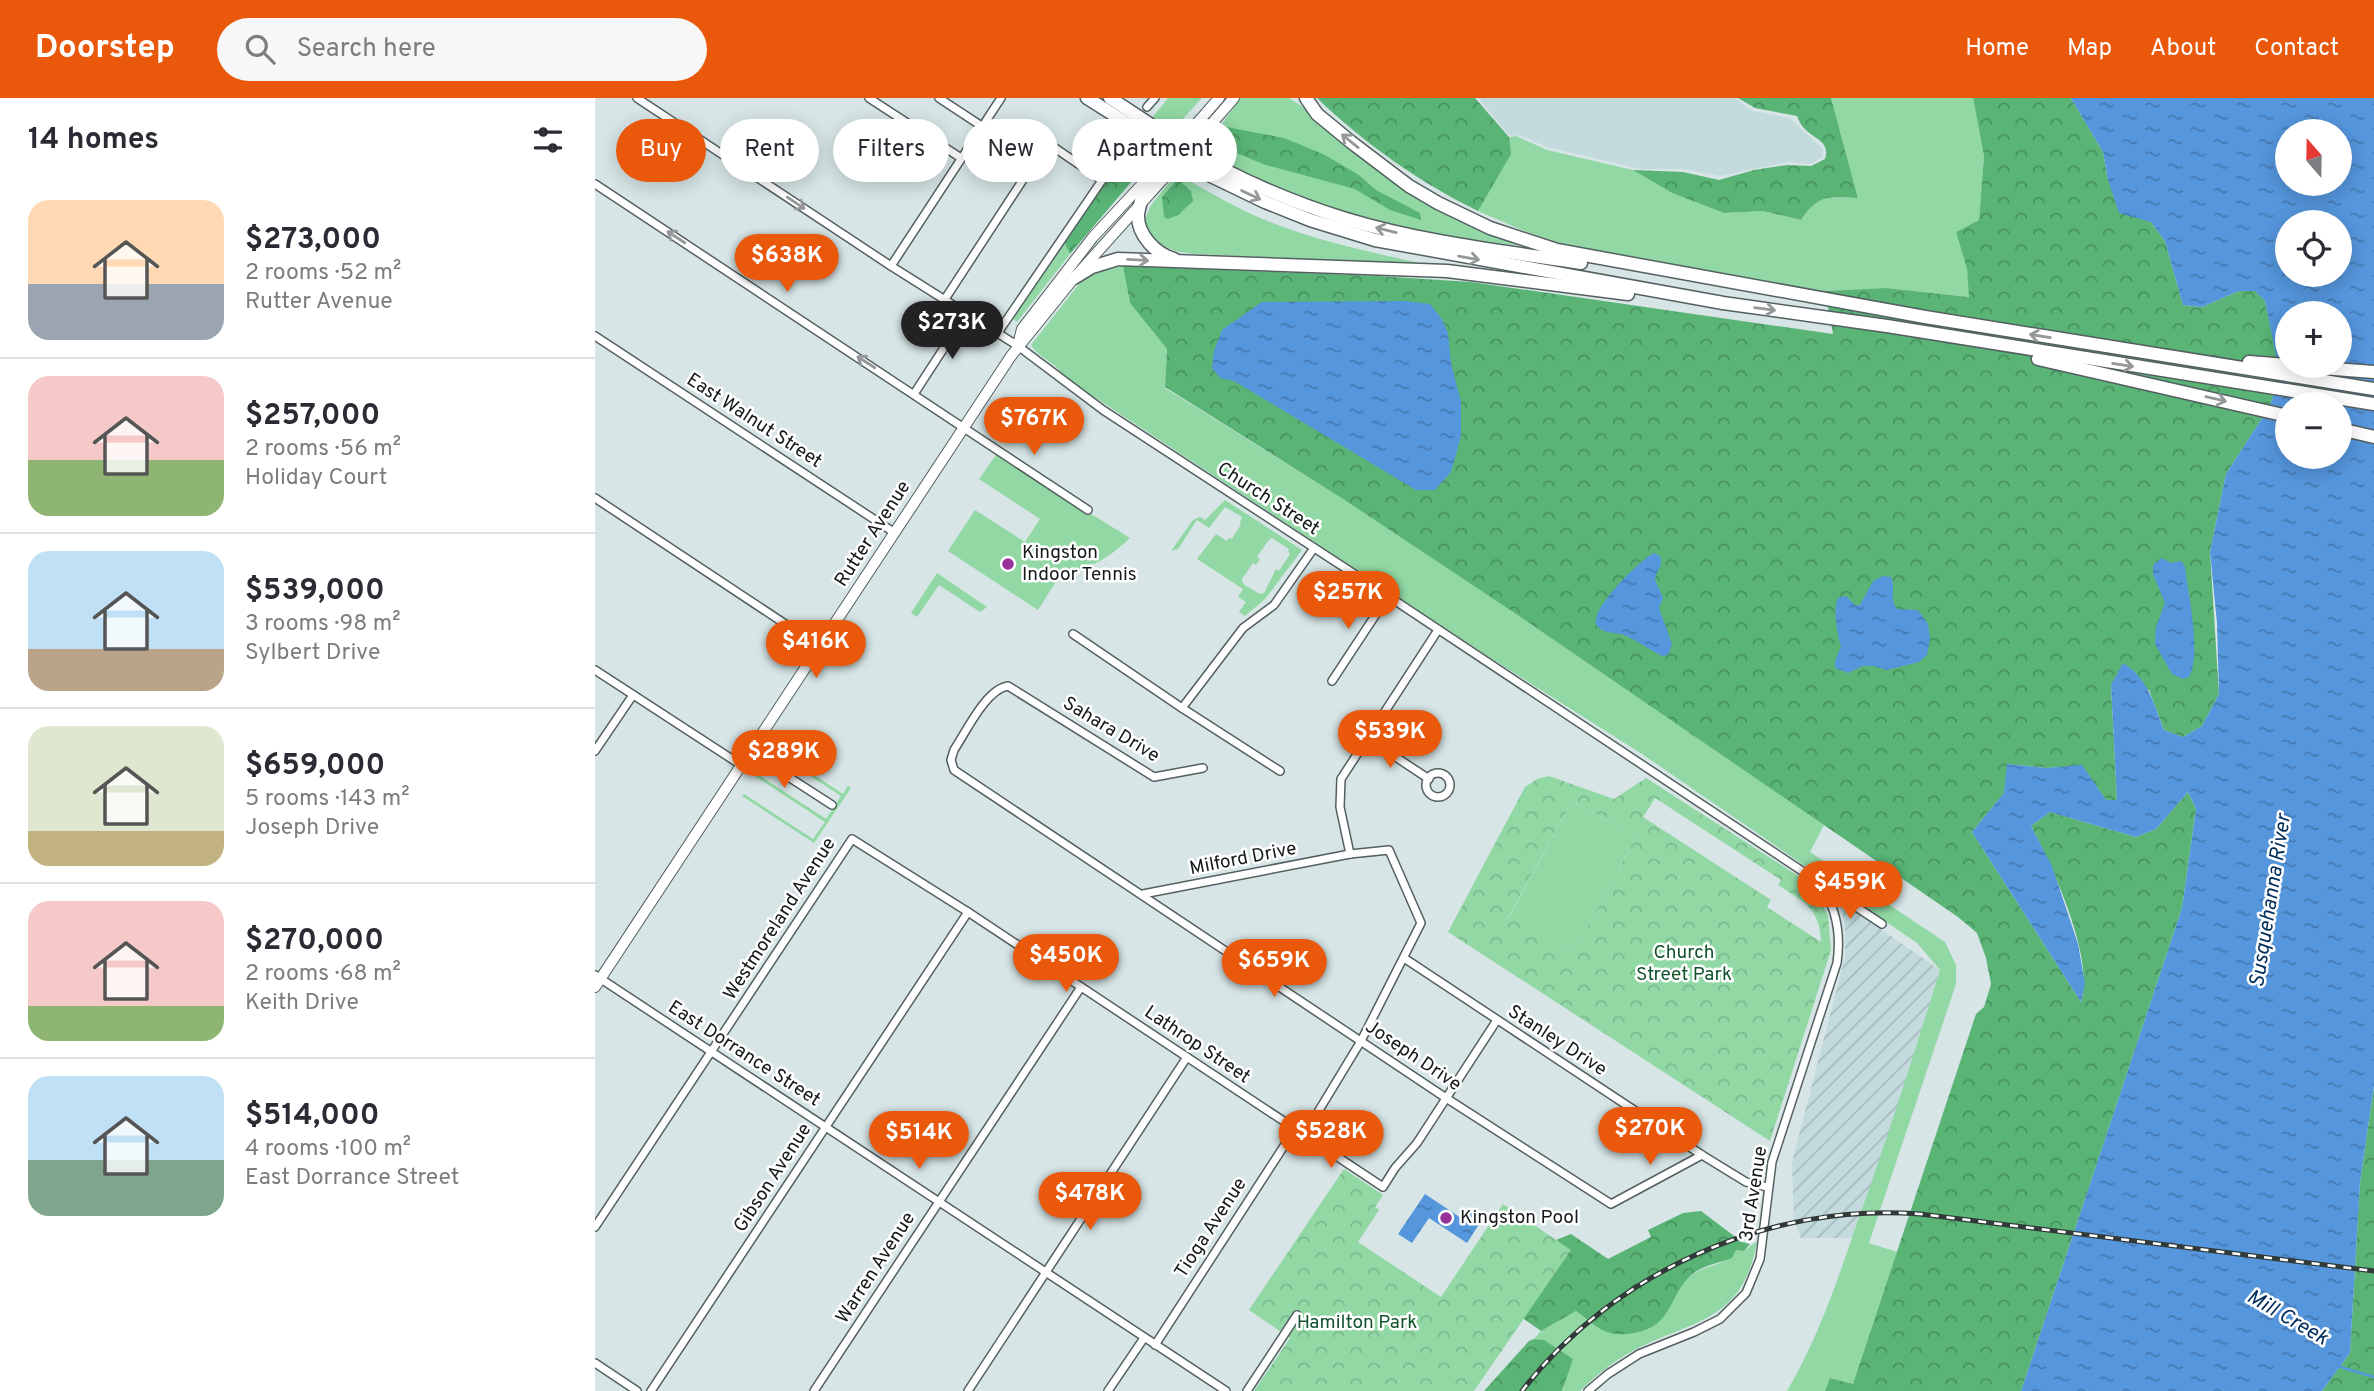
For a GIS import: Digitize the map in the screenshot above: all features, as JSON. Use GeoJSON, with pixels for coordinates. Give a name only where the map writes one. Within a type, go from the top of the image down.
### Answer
{"type":"FeatureCollection","features":[{"type":"Feature","properties":{"kind":"highway"},"geometry":{"type":"LineString","coordinates":[[1087,98],[1209,175],[1310,220],[1375,240],[1723,303],[1887,326],[2374,404]]}},
{"type":"Feature","properties":{"kind":"highway"},"geometry":{"type":"LineString","coordinates":[[1110,98],[1222,169],[1280,195],[1345,219],[1454,243],[2374,389]]}},
{"type":"Feature","properties":{"kind":"highway"},"geometry":{"type":"LineString","coordinates":[[1297,98],[1386,169],[1428,198],[1526,242],[1620,262],[1889,310]]}},
{"type":"Feature","properties":{"kind":"highway"},"geometry":{"type":"LineString","coordinates":[[1306,98],[1317,114]]}},
{"type":"Feature","properties":{"kind":"highway"},"geometry":{"type":"LineString","coordinates":[[1154,182],[1140,205],[1140,226],[1153,247],[1167,257],[1191,263]]}},
{"type":"Feature","properties":{"kind":"highway"},"geometry":{"type":"LineString","coordinates":[[1074,278],[1092,267],[1118,259],[1447,271],[1676,300],[1723,303]]}},
{"type":"Feature","properties":{"kind":"highway"},"geometry":{"type":"LineString","coordinates":[[1887,326],[2275,413]]}},
{"type":"Feature","properties":{"kind":"highway"},"geometry":{"type":"LineString","coordinates":[[2165,355],[2275,364]]}},
{"type":"Feature","properties":{"kind":"highway"},"geometry":{"type":"LineString","coordinates":[[2352,370],[2374,372]]}},
{"type":"Feature","properties":{"kind":"highway"},"geometry":{"type":"LineString","coordinates":[[2352,432],[2374,437]]}},
{"type":"Feature","properties":{"kind":"main road","name":"Rutter Avenue"},"geometry":{"type":"LineString","coordinates":[[1202,119],[1219,98]]}},
{"type":"Feature","properties":{"kind":"main road","name":"Rutter Avenue"},"geometry":{"type":"LineString","coordinates":[[1216,119],[1234,98]]}},
{"type":"Feature","properties":{"kind":"main road","name":"Rutter Avenue"},"geometry":{"type":"LineString","coordinates":[[1018,346],[1022,329],[1093,237],[1152,182]]}},
{"type":"Feature","properties":{"kind":"main road","name":"Rutter Avenue"},"geometry":{"type":"LineString","coordinates":[[597,980],[1018,346],[1074,278],[1140,205]]}},
{"type":"Feature","properties":{"kind":"street","name":"Church Street"},"geometry":{"type":"LineString","coordinates":[[637,98],[891,266],[1018,346],[1104,410],[1882,924]]}},
{"type":"Feature","properties":{"kind":"street"},"geometry":{"type":"LineString","coordinates":[[869,98],[961,158]]}},
{"type":"Feature","properties":{"kind":"street"},"geometry":{"type":"LineString","coordinates":[[939,98],[971,119]]}},
{"type":"Feature","properties":{"kind":"street"},"geometry":{"type":"LineString","coordinates":[[988,119],[1002,98]]}},
{"type":"Feature","properties":{"kind":"street"},"geometry":{"type":"LineString","coordinates":[[1147,107],[1155,98]]}},
{"type":"Feature","properties":{"kind":"street"},"geometry":{"type":"LineString","coordinates":[[945,299],[1045,146],[1049,144],[1058,148],[1072,158]]}},
{"type":"Feature","properties":{"kind":"street"},"geometry":{"type":"LineString","coordinates":[[891,266],[963,155]]}},
{"type":"Feature","properties":{"kind":"street"},"geometry":{"type":"LineString","coordinates":[[997,334],[1101,182]]}},
{"type":"Feature","properties":{"kind":"street"},"geometry":{"type":"LineString","coordinates":[[595,184],[1088,510]]}},
{"type":"Feature","properties":{"kind":"street"},"geometry":{"type":"LineString","coordinates":[[914,394],[966,314]]}},
{"type":"Feature","properties":{"kind":"street","name":"East Walnut Street"},"geometry":{"type":"LineString","coordinates":[[595,336],[895,533]]}},
{"type":"Feature","properties":{"kind":"street"},"geometry":{"type":"LineString","coordinates":[[595,498],[820,646]]}},
{"type":"Feature","properties":{"kind":"street"},"geometry":{"type":"LineString","coordinates":[[1182,708],[1243,628],[1274,605],[1314,548]]}},
{"type":"Feature","properties":{"kind":"street"},"geometry":{"type":"LineString","coordinates":[[1332,681],[1388,596]]}},
{"type":"Feature","properties":{"kind":"street"},"geometry":{"type":"LineString","coordinates":[[1350,854],[1340,807],[1341,779],[1438,630]]}},
{"type":"Feature","properties":{"kind":"street"},"geometry":{"type":"LineString","coordinates":[[1073,634],[1280,771]]}},
{"type":"Feature","properties":{"kind":"street"},"geometry":{"type":"LineString","coordinates":[[595,670],[741,765]]}},
{"type":"Feature","properties":{"kind":"street","name":"Sahara Drive"},"geometry":{"type":"LineString","coordinates":[[954,770],[951,760],[954,750],[988,698],[997,690],[1008,686],[1154,777],[1203,768]]}},
{"type":"Feature","properties":{"kind":"street"},"geometry":{"type":"LineString","coordinates":[[595,751],[632,695]]}},
{"type":"Feature","properties":{"kind":"street"},"geometry":{"type":"LineString","coordinates":[[1367,738],[1429,779]]}},
{"type":"Feature","properties":{"kind":"street"},"geometry":{"type":"LineString","coordinates":[[750,752],[832,805]]}},
{"type":"Feature","properties":{"kind":"street","name":"Joseph Drive"},"geometry":{"type":"LineString","coordinates":[[954,770],[1446,1098],[1611,1204],[1702,1155]]}},
{"type":"Feature","properties":{"kind":"street","name":"Lathrop Street"},"geometry":{"type":"LineString","coordinates":[[852,839],[968,912],[1384,1187],[1446,1098]]}},
{"type":"Feature","properties":{"kind":"street","name":"Westmoreland Avenue"},"geometry":{"type":"LineString","coordinates":[[595,1227],[852,839]]}},
{"type":"Feature","properties":{"kind":"street","name":"Milford Drive"},"geometry":{"type":"LineString","coordinates":[[1143,894],[1350,854],[1389,850],[1421,923],[1404,958]]}},
{"type":"Feature","properties":{"kind":"street","name":"3rd Avenue"},"geometry":{"type":"LineString","coordinates":[[1588,1391],[1629,1360],[1720,1318],[1738,1303],[1753,1281],[1760,1259],[1767,1187],[1776,1147],[1837,963],[1839,941],[1836,919],[1830,901],[1817,881]]}},
{"type":"Feature","properties":{"kind":"street","name":"Gibson Avenue"},"geometry":{"type":"LineString","coordinates":[[651,1391],[968,912]]}},
{"type":"Feature","properties":{"kind":"street"},"geometry":{"type":"LineString","coordinates":[[1304,1135],[1361,1041],[1404,958]]}},
{"type":"Feature","properties":{"kind":"street","name":"Stanley Drive"},"geometry":{"type":"LineString","coordinates":[[1404,958],[1702,1155],[1746,1182],[1767,1187]]}},
{"type":"Feature","properties":{"kind":"street","name":"East Dorrance Street"},"geometry":{"type":"LineString","coordinates":[[597,980],[826,1126],[1226,1391]]}},
{"type":"Feature","properties":{"kind":"street","name":"Warren Avenue"},"geometry":{"type":"LineString","coordinates":[[814,1391],[1081,987]]}},
{"type":"Feature","properties":{"kind":"street"},"geometry":{"type":"LineString","coordinates":[[1446,1098],[1497,1020]]}},
{"type":"Feature","properties":{"kind":"street"},"geometry":{"type":"LineString","coordinates":[[968,1391],[1187,1057]]}},
{"type":"Feature","properties":{"kind":"street","name":"Tioga Avenue"},"geometry":{"type":"LineString","coordinates":[[1155,1345],[1294,1129]]}},
{"type":"Feature","properties":{"kind":"street"},"geometry":{"type":"LineString","coordinates":[[1247,1391],[1297,1315]]}},
{"type":"Feature","properties":{"kind":"street"},"geometry":{"type":"LineString","coordinates":[[1108,1391],[1144,1338]]}},
{"type":"Feature","properties":{"kind":"street"},"geometry":{"type":"LineString","coordinates":[[595,1363],[637,1391]]}},
{"type":"Feature","properties":{"kind":"shaded area"},"geometry":{"type":"Polygon","coordinates":[[[1478,98],[1734,98],[1753,111],[1790,118],[1823,149],[1823,157],[1810,164],[1788,162],[1720,176],[1682,169],[1640,169],[1509,135],[1478,98]]]}},
{"type":"Feature","properties":{"kind":"shaded area"},"geometry":{"type":"Polygon","coordinates":[[[1840,901],[1940,970],[1888,1138],[1852,1238],[1801,1238],[1794,1221],[1792,1162],[1845,957],[1845,929],[1840,901]]]}},
{"type":"Feature","properties":{"kind":"green space"},"geometry":{"type":"Polygon","coordinates":[[[1168,98],[1202,98],[1183,119],[1152,118],[1168,98]]]}},
{"type":"Feature","properties":{"kind":"green space"},"geometry":{"type":"Polygon","coordinates":[[[1241,98],[1289,98],[1306,109],[1325,130],[1400,187],[1491,235],[1526,246],[1483,242],[1399,227],[1357,217],[1277,188],[1237,169],[1237,119],[1225,119],[1241,98]]]}},
{"type":"Feature","properties":{"kind":"green space"},"geometry":{"type":"Polygon","coordinates":[[[1317,98],[1475,98],[1509,137],[1511,154],[1478,211],[1393,161],[1317,98]]]}},
{"type":"Feature","properties":{"kind":"green space"},"geometry":{"type":"Polygon","coordinates":[[[1738,98],[1831,98],[1858,198],[1839,197],[1819,201],[1801,220],[1763,211],[1724,213],[1672,193],[1633,170],[1683,172],[1719,180],[1754,170],[1787,165],[1811,166],[1825,159],[1826,148],[1803,127],[1797,116],[1755,108],[1738,98]]]}},
{"type":"Feature","properties":{"kind":"green space"},"geometry":{"type":"Polygon","coordinates":[[[1831,98],[1973,98],[1984,156],[1979,220],[1956,232],[1967,269],[1970,297],[1886,288],[1825,291],[1651,264],[1553,241],[1478,211],[1510,154],[1509,137],[1516,136],[1547,150],[1633,170],[1672,193],[1724,213],[1763,211],[1801,220],[1814,205],[1825,198],[1858,198],[1831,98]]]}},
{"type":"Feature","properties":{"kind":"green space"},"geometry":{"type":"Polygon","coordinates":[[[1973,98],[2071,98],[2103,152],[2108,180],[2151,222],[2165,241],[2183,305],[2202,307],[2239,291],[2255,290],[2265,301],[2275,347],[2275,378],[2280,378],[2270,406],[2226,474],[2210,552],[2219,694],[2202,726],[2183,737],[2164,730],[2149,690],[2111,686],[2117,800],[2106,800],[2082,766],[2046,768],[2008,764],[2004,793],[1972,832],[2081,1002],[2084,983],[2077,937],[2060,887],[2031,826],[2050,812],[2136,837],[2156,829],[2188,792],[2196,809],[2182,908],[2021,1391],[1825,1391],[1830,1378],[1853,1384],[1976,1014],[1984,1007],[1991,984],[1977,933],[1958,917],[1519,616],[1343,499],[1165,387],[1167,349],[1130,303],[1123,266],[1471,282],[1833,334],[1825,291],[1886,288],[1969,297],[1967,269],[1956,232],[1979,220],[1984,156],[1973,98]]]}},
{"type":"Feature","properties":{"kind":"green space"},"geometry":{"type":"Polygon","coordinates":[[[1237,129],[1284,138],[1323,154],[1359,175],[1376,190],[1420,213],[1421,220],[1390,210],[1355,189],[1263,164],[1237,153],[1237,129]]]}},
{"type":"Feature","properties":{"kind":"green space"},"geometry":{"type":"Polygon","coordinates":[[[1105,182],[1131,182],[1070,254],[1063,240],[1105,182]]]}},
{"type":"Feature","properties":{"kind":"green space"},"geometry":{"type":"Polygon","coordinates":[[[1170,182],[1191,182],[1226,202],[1278,225],[1369,252],[1424,264],[1175,251],[1150,235],[1145,219],[1151,205],[1170,182]]]}},
{"type":"Feature","properties":{"kind":"green space"},"geometry":{"type":"Polygon","coordinates":[[[1175,182],[1181,182],[1191,191],[1193,201],[1178,215],[1168,219],[1164,217],[1162,197],[1175,182]]]}},
{"type":"Feature","properties":{"kind":"green space"},"geometry":{"type":"Polygon","coordinates":[[[1063,240],[1070,254],[1017,322],[1012,318],[1063,240]]]}},
{"type":"Feature","properties":{"kind":"green space"},"geometry":{"type":"Polygon","coordinates":[[[1123,266],[1130,303],[1167,349],[1165,388],[1343,499],[1824,825],[1810,852],[1945,942],[1956,965],[1956,984],[1869,1243],[1897,1252],[1853,1384],[1830,1378],[1825,1391],[1787,1391],[1817,1332],[1841,1271],[1940,970],[1917,943],[1642,754],[1492,659],[1064,377],[1031,345],[1079,284],[1095,273],[1123,266]]]}},
{"type":"Feature","properties":{"kind":"green space"},"geometry":{"type":"Polygon","coordinates":[[[996,455],[1130,538],[1099,561],[1082,569],[1062,572],[1038,610],[948,551],[975,510],[1025,542],[1040,519],[979,479],[996,455]]]}},
{"type":"Feature","properties":{"kind":"green space"},"geometry":{"type":"Polygon","coordinates":[[[1225,500],[1302,550],[1265,599],[1245,616],[1239,612],[1246,602],[1238,597],[1243,589],[1197,559],[1216,534],[1227,541],[1232,539],[1242,517],[1225,507],[1209,528],[1197,520],[1178,549],[1171,551],[1193,520],[1200,517],[1205,520],[1225,500]],[[1272,538],[1268,541],[1257,557],[1260,559],[1256,565],[1253,563],[1242,579],[1243,584],[1260,594],[1264,593],[1276,569],[1279,571],[1290,554],[1289,549],[1272,538]]]}},
{"type":"Feature","properties":{"kind":"green space"},"geometry":{"type":"Polygon","coordinates":[[[937,573],[987,607],[980,612],[939,585],[917,617],[911,613],[937,573]]]}},
{"type":"Feature","properties":{"kind":"green space"},"geometry":{"type":"Polygon","coordinates":[[[773,748],[843,794],[848,786],[851,788],[814,843],[742,796],[744,794],[813,839],[825,822],[755,776],[757,774],[826,819],[841,796],[771,750],[773,748]]]}},
{"type":"Feature","properties":{"kind":"green space","name":"Church Street Park"},"geometry":{"type":"Polygon","coordinates":[[[1549,776],[1614,799],[1646,778],[1800,877],[1817,893],[1828,916],[1831,950],[1770,1141],[1448,932],[1525,787],[1537,779],[1549,776]],[[1655,798],[1643,817],[1771,900],[1767,907],[1821,942],[1818,921],[1814,914],[1803,902],[1778,885],[1781,880],[1655,798]],[[1572,801],[1508,918],[1573,953],[1637,836],[1572,801]]]}},
{"type":"Feature","properties":{"kind":"green space"},"geometry":{"type":"Polygon","coordinates":[[[1572,801],[1637,836],[1573,953],[1508,919],[1572,801]]]}},
{"type":"Feature","properties":{"kind":"green space"},"geometry":{"type":"Polygon","coordinates":[[[2374,1086],[2374,1391],[2322,1391],[2350,1353],[2360,1182],[2374,1086]]]}},
{"type":"Feature","properties":{"kind":"green space","name":"Hamilton Park"},"geometry":{"type":"Polygon","coordinates":[[[1344,1169],[1383,1195],[1375,1207],[1379,1210],[1358,1242],[1441,1297],[1503,1204],[1571,1250],[1474,1391],[1254,1391],[1290,1338],[1249,1310],[1344,1169]]]}},
{"type":"Feature","properties":{"kind":"green space"},"geometry":{"type":"Polygon","coordinates":[[[1701,1211],[1742,1242],[1750,1244],[1744,1251],[1736,1250],[1732,1258],[1693,1273],[1663,1317],[1653,1326],[1632,1334],[1616,1334],[1599,1328],[1576,1311],[1541,1331],[1517,1314],[1551,1242],[1571,1234],[1608,1259],[1651,1237],[1648,1230],[1683,1213],[1701,1211]]]}},
{"type":"Feature","properties":{"kind":"green space"},"geometry":{"type":"Polygon","coordinates":[[[1757,1241],[1741,1287],[1714,1314],[1628,1353],[1580,1391],[1562,1391],[1564,1388],[1539,1339],[1534,1339],[1541,1331],[1576,1311],[1596,1326],[1610,1332],[1633,1333],[1648,1329],[1664,1316],[1690,1276],[1724,1261],[1736,1250],[1744,1251],[1757,1241]]]}},
{"type":"Feature","properties":{"kind":"green space"},"geometry":{"type":"Polygon","coordinates":[[[1544,1340],[1573,1359],[1562,1391],[1484,1391],[1529,1341],[1544,1340]]]}},
{"type":"Feature","properties":{"kind":"water","name":"Susquehanna River"},"geometry":{"type":"Polygon","coordinates":[[[2071,98],[2374,98],[2374,1086],[2360,1182],[2350,1353],[2322,1391],[2021,1391],[2182,908],[2196,809],[2188,792],[2156,829],[2136,837],[2050,812],[2031,826],[2052,866],[2078,944],[2085,984],[2081,1002],[1972,832],[2004,793],[2007,764],[2046,768],[2082,765],[2106,800],[2117,800],[2111,685],[2123,663],[2139,676],[2144,684],[2164,730],[2183,737],[2202,726],[2219,694],[2217,623],[2210,552],[2226,474],[2270,406],[2279,378],[2352,378],[2352,301],[2275,301],[2275,350],[2265,301],[2255,291],[2239,291],[2202,307],[2183,305],[2165,241],[2151,222],[2119,213],[2108,180],[2103,152],[2071,98]]]}},
{"type":"Feature","properties":{"kind":"water"},"geometry":{"type":"Polygon","coordinates":[[[1405,301],[1430,304],[1441,318],[1448,333],[1451,363],[1461,402],[1461,436],[1451,472],[1435,490],[1416,490],[1234,381],[1220,378],[1212,368],[1214,351],[1222,330],[1262,302],[1405,301]]]}},
{"type":"Feature","properties":{"kind":"water"},"geometry":{"type":"Polygon","coordinates":[[[1654,553],[1661,559],[1655,580],[1663,598],[1659,608],[1672,644],[1668,655],[1662,656],[1624,635],[1601,629],[1596,620],[1606,599],[1616,587],[1654,553]]]}},
{"type":"Feature","properties":{"kind":"water"},"geometry":{"type":"Polygon","coordinates":[[[2162,558],[2171,563],[2181,561],[2185,567],[2193,624],[2194,655],[2189,677],[2183,679],[2172,674],[2155,644],[2156,627],[2165,603],[2153,574],[2153,565],[2162,558]]]}},
{"type":"Feature","properties":{"kind":"water"},"geometry":{"type":"Polygon","coordinates":[[[1883,576],[1891,577],[1893,601],[1897,609],[1918,610],[1928,624],[1930,639],[1927,655],[1919,662],[1887,670],[1863,666],[1848,673],[1835,668],[1841,646],[1836,615],[1838,598],[1846,596],[1855,605],[1860,605],[1873,581],[1883,576]]]}},
{"type":"Feature","properties":{"kind":"water","name":"Kingston Pool"},"geometry":{"type":"Polygon","coordinates":[[[1425,1194],[1461,1218],[1468,1208],[1483,1218],[1467,1243],[1429,1218],[1412,1243],[1398,1234],[1425,1194]]]}},
{"type":"Feature","properties":{"kind":"waterway","name":"Mill Creek"},"geometry":{"type":"LineString","coordinates":[[2337,1366],[2374,1377]]}},
{"type":"Feature","properties":{"kind":"railway"},"geometry":{"type":"LineString","coordinates":[[1522,1391],[1559,1349],[1601,1311],[1648,1280],[1699,1253],[1752,1233],[1807,1220],[1864,1213],[1920,1214],[2374,1271]]}},
{"type":"Feature","properties":{"kind":"place","name":"Kingston Indoor Tennis"},"geometry":{"type":"Point","coordinates":[1008,564]}},
{"type":"Feature","properties":{"kind":"place","name":"Kingston Pool"},"geometry":{"type":"Point","coordinates":[1446,1218]}}]}
